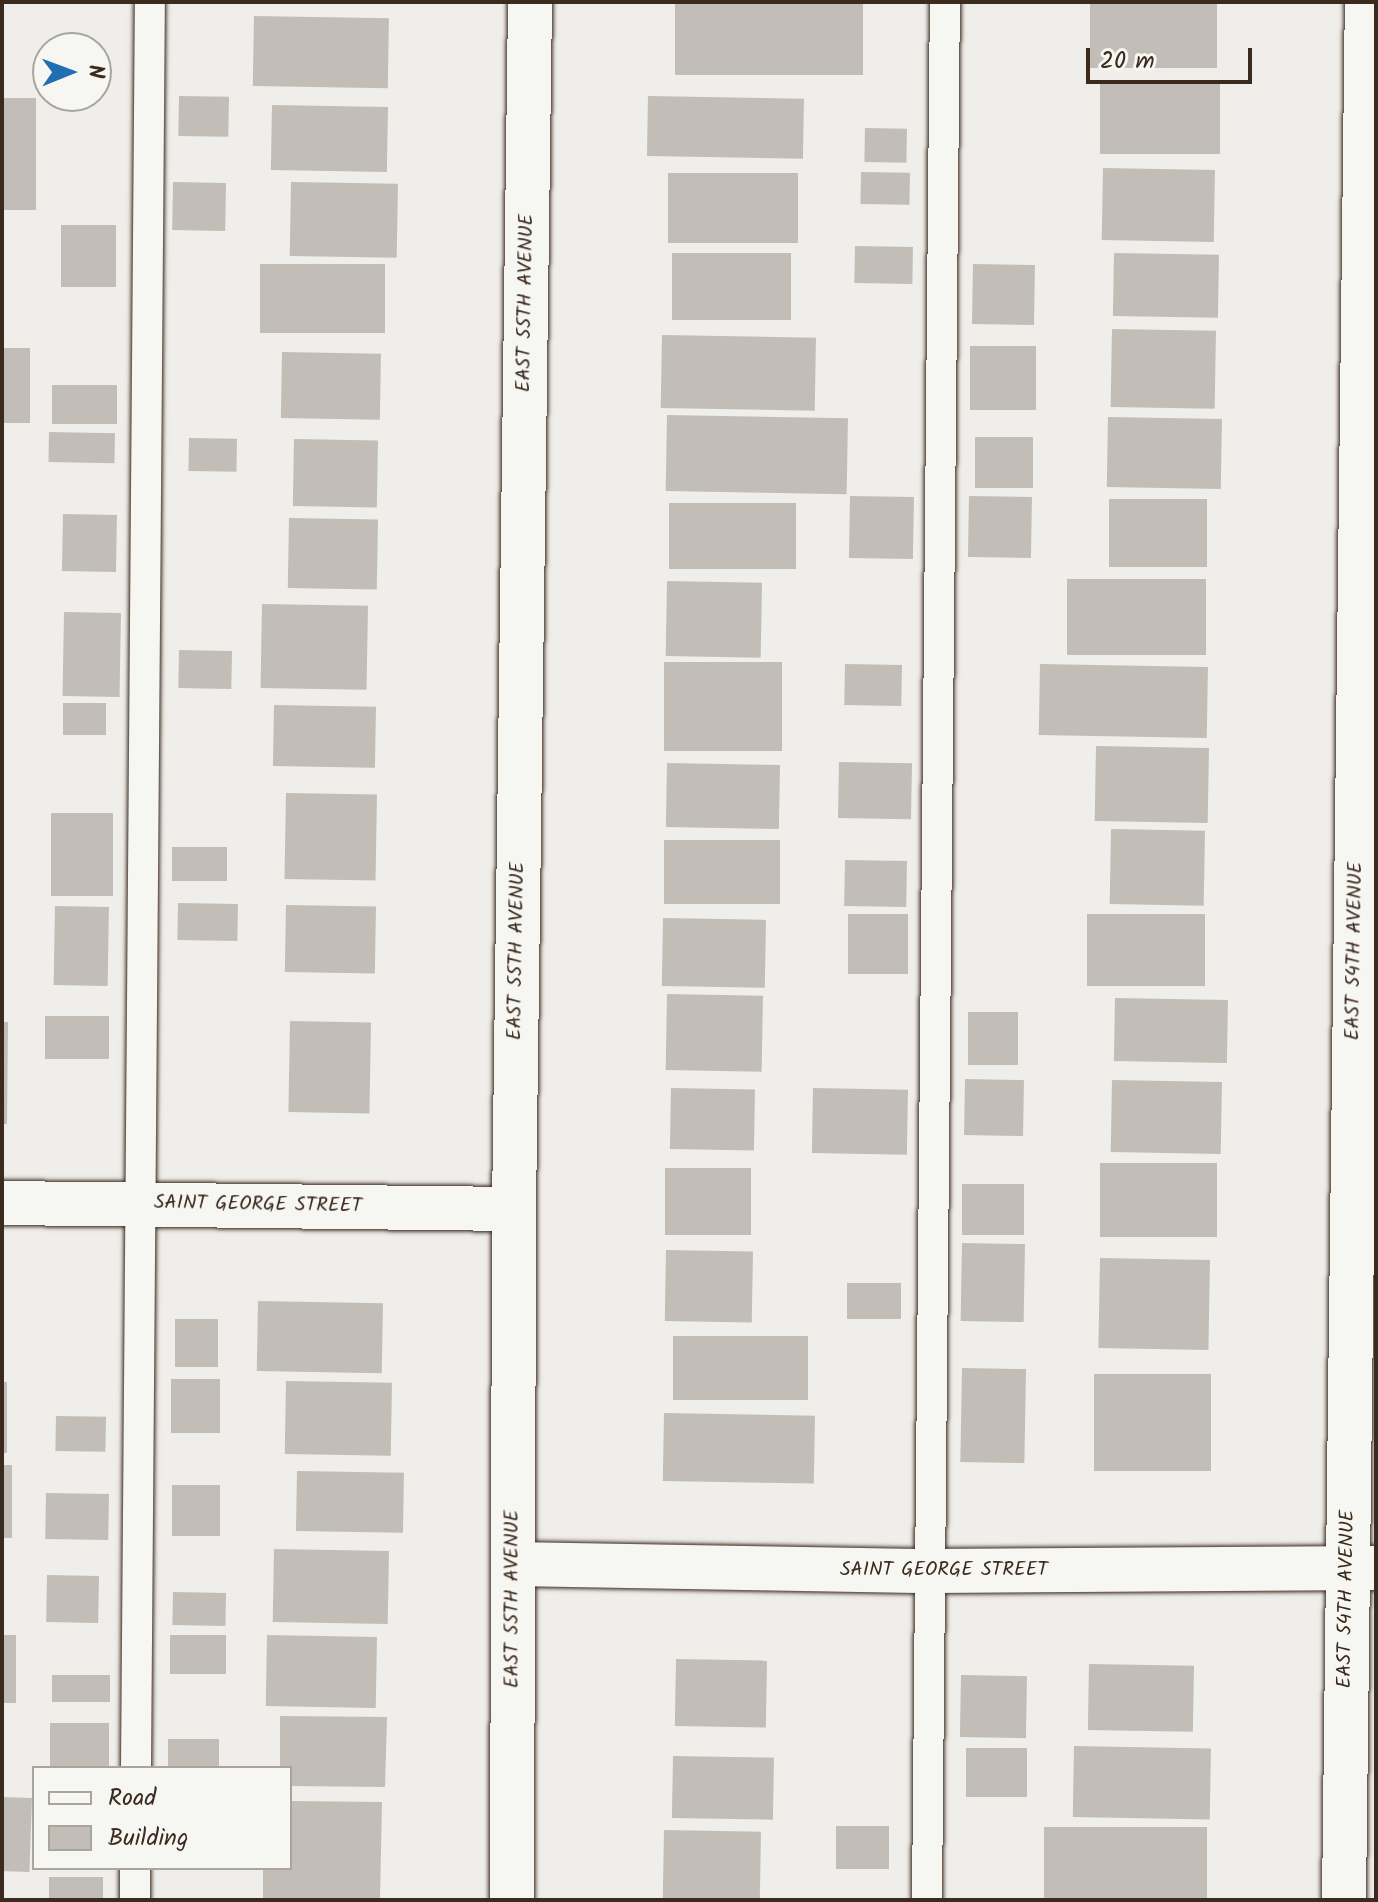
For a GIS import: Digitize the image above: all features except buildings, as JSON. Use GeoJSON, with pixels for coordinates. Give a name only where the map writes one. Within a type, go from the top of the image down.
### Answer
{"type":"FeatureCollection","features":[{"type":"Feature","properties":{"kind":"street","name":"EAST 55TH AVENUE"},"geometry":{"type":"LineString","coordinates":[[512,1900],[514,1209],[530,2]]}},
{"type":"Feature","properties":{"kind":"street","name":"EAST 54TH AVENUE"},"geometry":{"type":"LineString","coordinates":[[1344,1900],[1361,1568],[1367,2]]}},
{"type":"Feature","properties":{"kind":"street","name":"SAINT GEORGE STREET"},"geometry":{"type":"LineString","coordinates":[[2,1203],[514,1209]]}},
{"type":"Feature","properties":{"kind":"street","name":"SAINT GEORGE STREET"},"geometry":{"type":"LineString","coordinates":[[513,1564],[932,1571],[1361,1568]]}},
{"type":"Feature","properties":{"kind":"lane"},"geometry":{"type":"LineString","coordinates":[[136,1766],[150,2]]}},
{"type":"Feature","properties":{"kind":"lane"},"geometry":{"type":"LineString","coordinates":[[927,1900],[945,2]]}},
{"type":"Feature","properties":{"kind":"lane"},"geometry":{"type":"LineString","coordinates":[[135,1870],[135,1900]]}}]}
